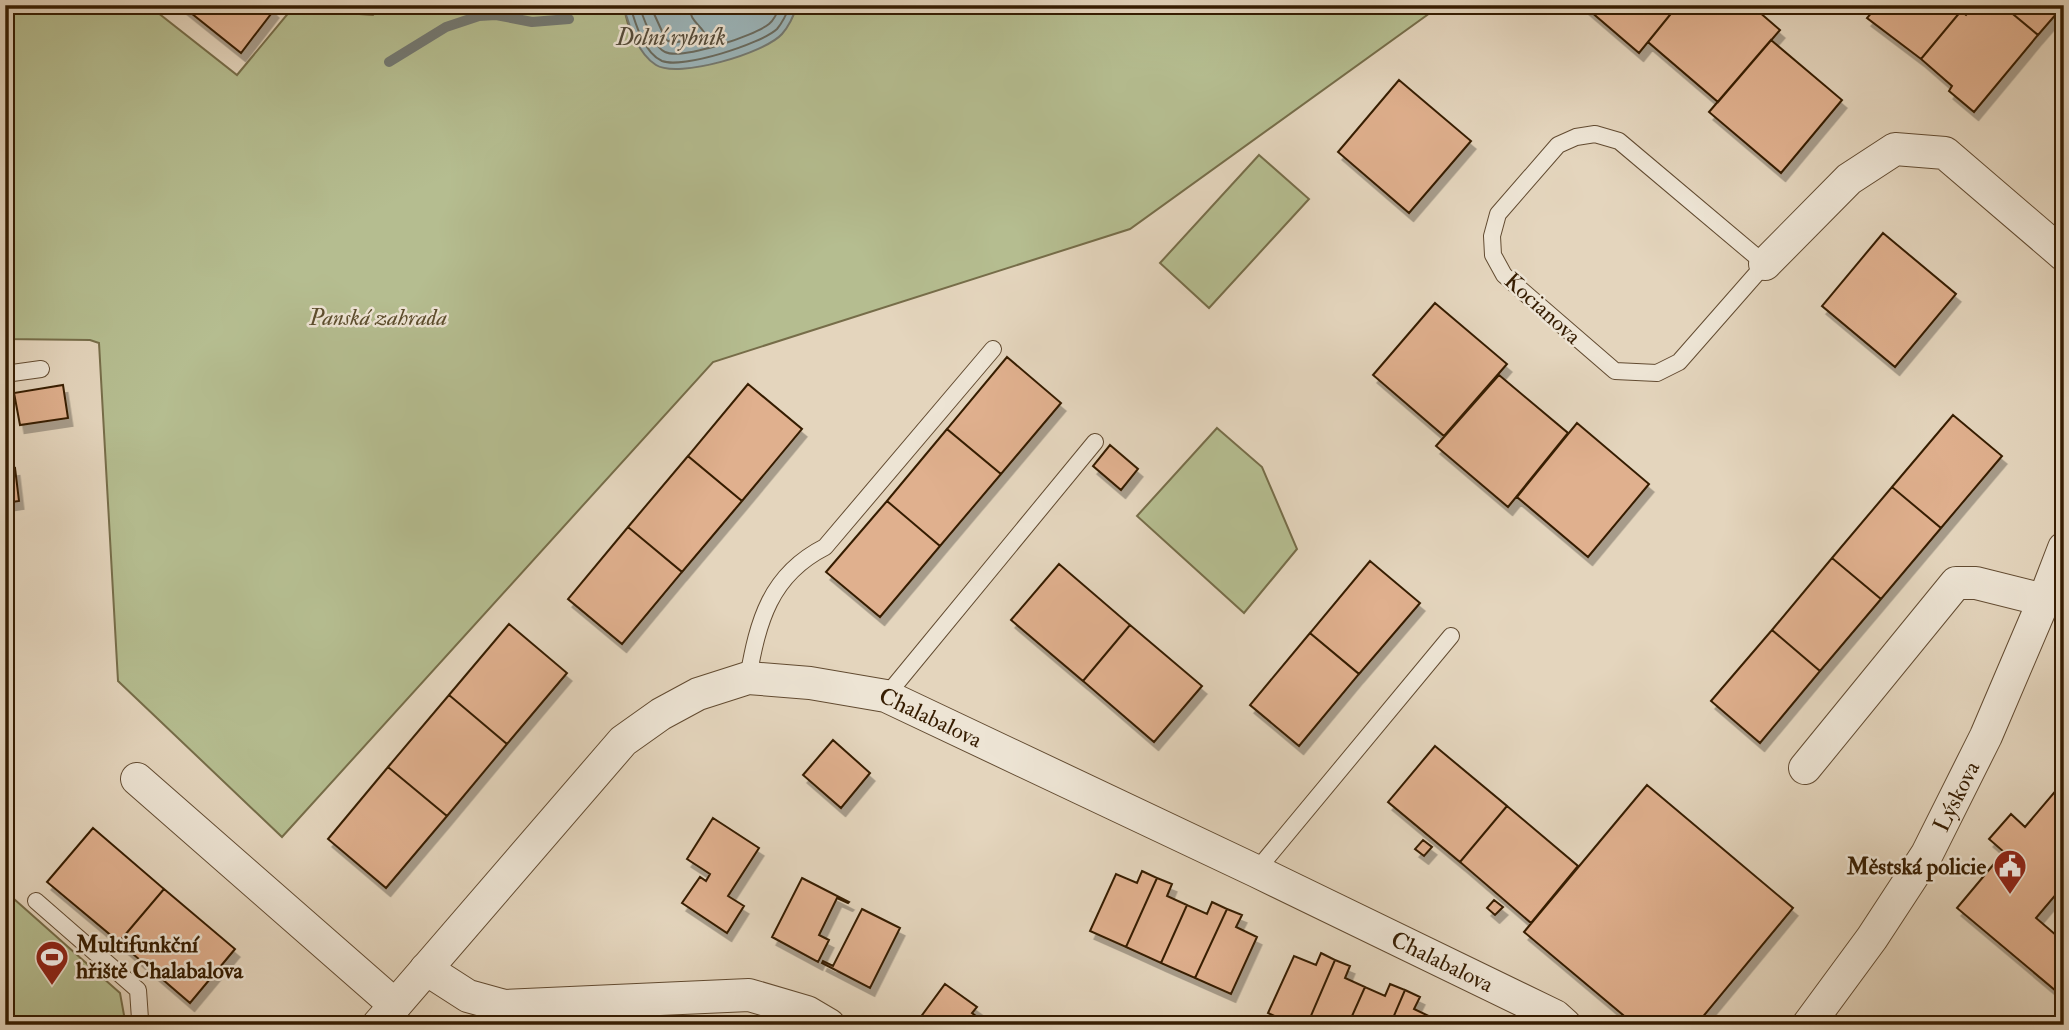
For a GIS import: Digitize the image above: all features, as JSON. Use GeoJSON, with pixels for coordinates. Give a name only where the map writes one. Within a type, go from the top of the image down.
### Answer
{"type":"FeatureCollection","features":[{"type":"Feature","properties":{"kind":"street","name":"Kocianova"},"geometry":{"type":"LineString","coordinates":[[1765,264],[1849,179],[1895,149],[1945,153],[2064,255]]}},
{"type":"Feature","properties":{"kind":"street","name":"Lýskova"},"geometry":{"type":"LineString","coordinates":[[1808,1025],[1872,937],[1927,854],[2054,603],[2064,548]]}},
{"type":"Feature","properties":{"kind":"street"},"geometry":{"type":"LineString","coordinates":[[1805,768],[1956,583],[1976,583],[2054,603]]}},
{"type":"Feature","properties":{"kind":"street","name":"Chalabalova"},"geometry":{"type":"LineString","coordinates":[[386,1015],[623,741],[661,714],[698,694],[748,678],[810,683],[886,696],[1256,871],[1555,1016],[1565,1025]]}},
{"type":"Feature","properties":{"kind":"street"},"geometry":{"type":"LineString","coordinates":[[137,779],[386,1015]]}},
{"type":"Feature","properties":{"kind":"street"},"geometry":{"type":"LineString","coordinates":[[426,969],[468,996],[504,1006],[749,995],[807,1012],[829,1025]]}},
{"type":"Feature","properties":{"kind":"lane","name":"Kocianova"},"geometry":{"type":"LineString","coordinates":[[1595,134],[1619,141],[1765,264],[1679,362],[1657,373],[1636,374],[1615,371],[1504,275],[1493,255],[1492,236],[1498,214],[1558,145],[1576,137],[1595,134]]}},
{"type":"Feature","properties":{"kind":"lane"},"geometry":{"type":"LineString","coordinates":[[748,678],[755,640],[768,600],[805,557],[825,547],[993,349]]}},
{"type":"Feature","properties":{"kind":"lane"},"geometry":{"type":"LineString","coordinates":[[5,374],[41,369]]}},
{"type":"Feature","properties":{"kind":"lane"},"geometry":{"type":"LineString","coordinates":[[886,696],[1094,442]]}},
{"type":"Feature","properties":{"kind":"lane"},"geometry":{"type":"LineString","coordinates":[[1256,871],[1451,636]]}},
{"type":"Feature","properties":{"kind":"lane"},"geometry":{"type":"LineString","coordinates":[[36,901],[138,990],[140,1019],[135,1025]]}},
{"type":"Feature","properties":{"kind":"green space","name":"Panská zahrada"},"geometry":{"type":"Polygon","coordinates":[[[21,5],[148,5],[237,75],[295,5],[333,5],[345,13],[373,15],[381,5],[623,5],[628,24],[718,62],[755,49],[776,37],[785,29],[797,5],[1441,5],[1130,229],[713,362],[282,837],[118,681],[99,343],[90,340],[5,339],[5,25],[21,5]]]}},
{"type":"Feature","properties":{"kind":"green space"},"geometry":{"type":"Polygon","coordinates":[[[1259,155],[1309,199],[1209,308],[1160,263],[1259,155]]]}},
{"type":"Feature","properties":{"kind":"green space"},"geometry":{"type":"Polygon","coordinates":[[[1217,428],[1262,467],[1297,549],[1244,613],[1137,516],[1217,428]]]}},
{"type":"Feature","properties":{"kind":"green space"},"geometry":{"type":"Polygon","coordinates":[[[5,891],[120,993],[124,1015],[116,1025],[5,1025],[5,891]]]}},
{"type":"Feature","properties":{"kind":"water","name":"Dolní rybník"},"geometry":{"type":"Polygon","coordinates":[[[623,5],[711,5],[718,10],[725,5],[797,5],[787,28],[773,41],[721,62],[683,69],[667,68],[649,60],[635,38],[623,5]]]}},
{"type":"Feature","properties":{"kind":"building"},"geometry":{"type":"Polygon","coordinates":[[[181,5],[269,5],[274,10],[241,53],[181,5]]]}},
{"type":"Feature","properties":{"kind":"building"},"geometry":{"type":"Polygon","coordinates":[[[1583,5],[1678,5],[1639,53],[1583,5]]]}},
{"type":"Feature","properties":{"kind":"building"},"geometry":{"type":"Polygon","coordinates":[[[1678,5],[1751,5],[1780,30],[1718,102],[1648,42],[1678,5]]]}},
{"type":"Feature","properties":{"kind":"building"},"geometry":{"type":"Polygon","coordinates":[[[1878,5],[1975,5],[1966,15],[1961,11],[1921,59],[1867,18],[1878,5]]]}},
{"type":"Feature","properties":{"kind":"building"},"geometry":{"type":"Polygon","coordinates":[[[1975,5],[2002,5],[2038,35],[1974,112],[1949,91],[1952,86],[1921,59],[1961,11],[1966,15],[1975,5]]]}},
{"type":"Feature","properties":{"kind":"building"},"geometry":{"type":"Polygon","coordinates":[[[2002,5],[2064,5],[2038,35],[2002,5]]]}},
{"type":"Feature","properties":{"kind":"building"},"geometry":{"type":"Polygon","coordinates":[[[1771,40],[1842,100],[1781,173],[1709,112],[1771,40]]]}},
{"type":"Feature","properties":{"kind":"building"},"geometry":{"type":"Polygon","coordinates":[[[1399,80],[1471,141],[1409,213],[1338,152],[1399,80]]]}},
{"type":"Feature","properties":{"kind":"building"},"geometry":{"type":"Polygon","coordinates":[[[1883,233],[1956,294],[1895,367],[1822,306],[1883,233]]]}},
{"type":"Feature","properties":{"kind":"building"},"geometry":{"type":"Polygon","coordinates":[[[1435,303],[1507,364],[1444,436],[1373,375],[1435,303]]]}},
{"type":"Feature","properties":{"kind":"building"},"geometry":{"type":"Polygon","coordinates":[[[1007,357],[1061,403],[1001,474],[947,429],[1007,357]]]}},
{"type":"Feature","properties":{"kind":"building"},"geometry":{"type":"Polygon","coordinates":[[[1499,375],[1568,433],[1508,507],[1436,446],[1499,375]]]}},
{"type":"Feature","properties":{"kind":"building"},"geometry":{"type":"Polygon","coordinates":[[[748,384],[802,429],[742,501],[688,456],[748,384]]]}},
{"type":"Feature","properties":{"kind":"building"},"geometry":{"type":"Polygon","coordinates":[[[63,385],[68,418],[20,425],[14,393],[63,385]]]}},
{"type":"Feature","properties":{"kind":"building"},"geometry":{"type":"Polygon","coordinates":[[[1953,415],[2002,456],[1941,528],[1892,487],[1953,415]]]}},
{"type":"Feature","properties":{"kind":"building"},"geometry":{"type":"Polygon","coordinates":[[[1577,423],[1649,484],[1588,557],[1517,497],[1577,423]]]}},
{"type":"Feature","properties":{"kind":"building"},"geometry":{"type":"Polygon","coordinates":[[[947,429],[1001,474],[940,546],[887,501],[947,429]]]}},
{"type":"Feature","properties":{"kind":"building"},"geometry":{"type":"Polygon","coordinates":[[[1110,445],[1138,469],[1121,490],[1093,466],[1110,445]]]}},
{"type":"Feature","properties":{"kind":"building"},"geometry":{"type":"Polygon","coordinates":[[[5,450],[8,469],[15,468],[19,501],[5,503],[5,450]]]}},
{"type":"Feature","properties":{"kind":"building"},"geometry":{"type":"Polygon","coordinates":[[[688,456],[742,501],[682,572],[628,527],[688,456]]]}},
{"type":"Feature","properties":{"kind":"building"},"geometry":{"type":"Polygon","coordinates":[[[1892,487],[1941,528],[1881,599],[1832,558],[1892,487]]]}},
{"type":"Feature","properties":{"kind":"building"},"geometry":{"type":"Polygon","coordinates":[[[887,501],[940,546],[880,617],[826,572],[887,501]]]}},
{"type":"Feature","properties":{"kind":"building"},"geometry":{"type":"Polygon","coordinates":[[[628,527],[682,572],[622,644],[568,599],[628,527]]]}},
{"type":"Feature","properties":{"kind":"building"},"geometry":{"type":"Polygon","coordinates":[[[1832,558],[1881,599],[1820,671],[1772,630],[1832,558]]]}},
{"type":"Feature","properties":{"kind":"building"},"geometry":{"type":"Polygon","coordinates":[[[1370,561],[1420,603],[1359,674],[1310,633],[1370,561]]]}},
{"type":"Feature","properties":{"kind":"building"},"geometry":{"type":"Polygon","coordinates":[[[1059,564],[1130,625],[1083,681],[1011,620],[1059,564]]]}},
{"type":"Feature","properties":{"kind":"building"},"geometry":{"type":"Polygon","coordinates":[[[509,624],[567,673],[507,744],[449,695],[509,624]]]}},
{"type":"Feature","properties":{"kind":"building"},"geometry":{"type":"Polygon","coordinates":[[[1130,625],[1202,686],[1154,742],[1083,681],[1130,625]]]}},
{"type":"Feature","properties":{"kind":"building"},"geometry":{"type":"Polygon","coordinates":[[[1772,630],[1820,671],[1760,743],[1711,701],[1772,630]]]}},
{"type":"Feature","properties":{"kind":"building"},"geometry":{"type":"Polygon","coordinates":[[[1310,633],[1359,674],[1299,746],[1250,705],[1310,633]]]}},
{"type":"Feature","properties":{"kind":"building"},"geometry":{"type":"Polygon","coordinates":[[[449,695],[507,744],[447,816],[388,767],[449,695]]]}},
{"type":"Feature","properties":{"kind":"building"},"geometry":{"type":"Polygon","coordinates":[[[833,740],[870,773],[841,808],[803,775],[833,740]]]}},
{"type":"Feature","properties":{"kind":"building"},"geometry":{"type":"Polygon","coordinates":[[[1435,746],[1507,806],[1460,862],[1388,802],[1435,746]]]}},
{"type":"Feature","properties":{"kind":"building"},"geometry":{"type":"Polygon","coordinates":[[[388,767],[447,816],[386,888],[328,839],[388,767]]]}},
{"type":"Feature","properties":{"kind":"building","name":"Městská policie"},"geometry":{"type":"Polygon","coordinates":[[[2064,781],[2064,885],[2036,918],[2064,942],[2064,981],[2056,991],[1957,908],[2004,852],[1989,839],[2011,814],[2025,827],[2064,781]]]}},
{"type":"Feature","properties":{"kind":"building"},"geometry":{"type":"Polygon","coordinates":[[[1647,785],[1793,908],[1696,1025],[1635,1025],[1524,932],[1647,785]]]}},
{"type":"Feature","properties":{"kind":"building"},"geometry":{"type":"Polygon","coordinates":[[[1507,806],[1578,866],[1531,923],[1460,862],[1507,806]]]}},
{"type":"Feature","properties":{"kind":"building"},"geometry":{"type":"Polygon","coordinates":[[[713,818],[759,848],[728,896],[744,906],[727,933],[682,903],[700,877],[706,881],[710,874],[687,859],[713,818]]]}},
{"type":"Feature","properties":{"kind":"building"},"geometry":{"type":"Polygon","coordinates":[[[93,828],[164,889],[119,942],[47,882],[93,828]]]}},
{"type":"Feature","properties":{"kind":"building"},"geometry":{"type":"Polygon","coordinates":[[[1423,840],[1432,847],[1424,856],[1415,849],[1423,840]]]}},
{"type":"Feature","properties":{"kind":"building"},"geometry":{"type":"Polygon","coordinates":[[[1142,871],[1157,878],[1126,947],[1090,931],[1116,874],[1137,883],[1142,871]]]}},
{"type":"Feature","properties":{"kind":"building"},"geometry":{"type":"Polygon","coordinates":[[[802,878],[849,902],[837,898],[819,935],[829,940],[818,962],[772,937],[802,878]]]}},
{"type":"Feature","properties":{"kind":"building"},"geometry":{"type":"Polygon","coordinates":[[[1157,878],[1172,884],[1167,896],[1187,905],[1161,963],[1126,947],[1157,878]]]}},
{"type":"Feature","properties":{"kind":"building"},"geometry":{"type":"Polygon","coordinates":[[[164,889],[235,949],[190,1003],[119,942],[164,889]]]}},
{"type":"Feature","properties":{"kind":"building"},"geometry":{"type":"Polygon","coordinates":[[[1494,900],[1503,907],[1495,915],[1487,908],[1494,900]]]}},
{"type":"Feature","properties":{"kind":"building"},"geometry":{"type":"Polygon","coordinates":[[[1212,902],[1227,909],[1195,978],[1161,963],[1187,905],[1207,914],[1212,902]]]}},
{"type":"Feature","properties":{"kind":"building"},"geometry":{"type":"Polygon","coordinates":[[[862,909],[900,928],[870,988],[822,963],[823,961],[833,966],[862,909]]]}},
{"type":"Feature","properties":{"kind":"building"},"geometry":{"type":"Polygon","coordinates":[[[1227,909],[1242,915],[1236,927],[1257,937],[1231,994],[1195,978],[1227,909]]]}},
{"type":"Feature","properties":{"kind":"building"},"geometry":{"type":"Polygon","coordinates":[[[1321,953],[1335,960],[1307,1025],[1294,1025],[1268,1013],[1294,956],[1316,965],[1321,953]]]}},
{"type":"Feature","properties":{"kind":"building"},"geometry":{"type":"Polygon","coordinates":[[[1335,960],[1350,966],[1345,978],[1365,987],[1348,1025],[1307,1025],[1335,960]]]}},
{"type":"Feature","properties":{"kind":"building"},"geometry":{"type":"Polygon","coordinates":[[[945,984],[977,1007],[972,1013],[980,1019],[975,1025],[921,1025],[917,1022],[945,984]]]}},
{"type":"Feature","properties":{"kind":"building"},"geometry":{"type":"Polygon","coordinates":[[[1390,984],[1405,990],[1390,1025],[1348,1025],[1365,987],[1385,996],[1390,984]]]}},
{"type":"Feature","properties":{"kind":"building"},"geometry":{"type":"Polygon","coordinates":[[[1405,990],[1420,997],[1414,1009],[1435,1019],[1432,1025],[1390,1025],[1405,990]]]}},
{"type":"Feature","properties":{"kind":"waterway"},"geometry":{"type":"LineString","coordinates":[[389,62],[446,27],[479,16],[496,15],[532,22],[569,19]]}},
{"type":"Feature","properties":{"kind":"place","name":"Městská policie"},"geometry":{"type":"Point","coordinates":[2010,896]}},
{"type":"Feature","properties":{"kind":"place","name":"Multifunkční hřiště Chalabalova"},"geometry":{"type":"Point","coordinates":[52,987]}}]}
